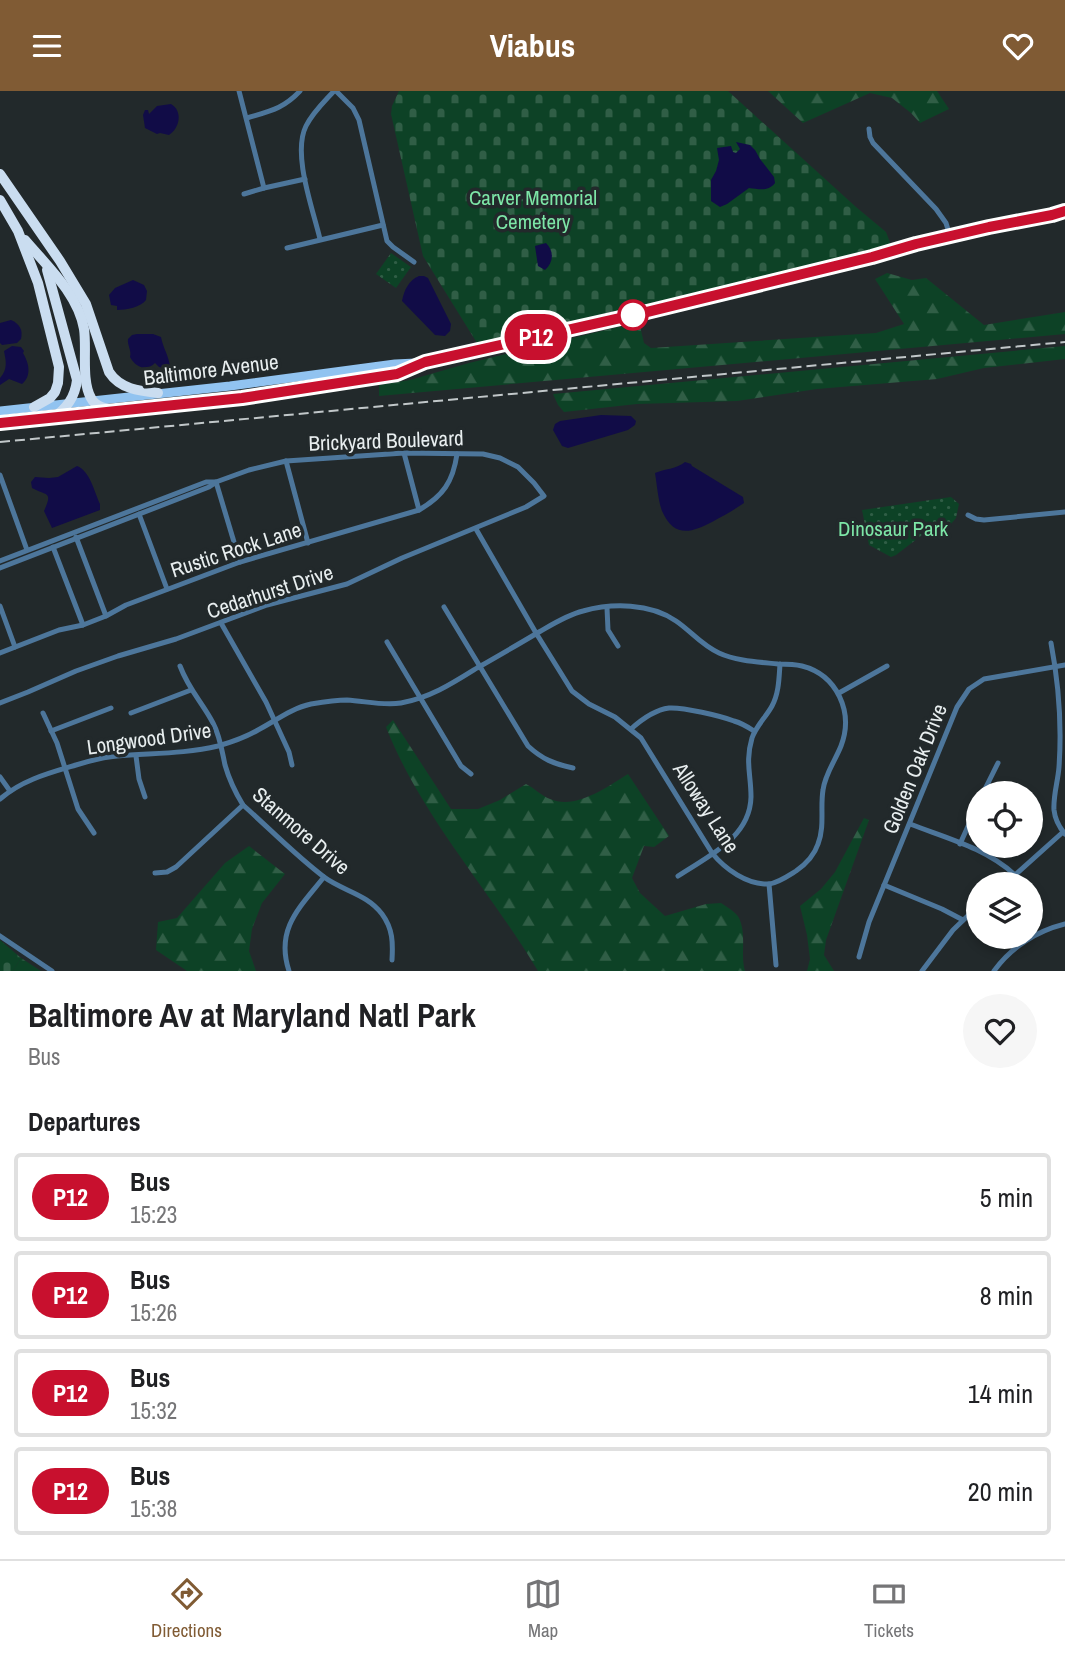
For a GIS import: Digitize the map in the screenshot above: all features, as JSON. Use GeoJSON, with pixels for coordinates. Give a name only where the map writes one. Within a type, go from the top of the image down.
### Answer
{"type":"FeatureCollection","features":[{"type":"Feature","properties":{"kind":"highway"},"geometry":{"type":"LineString","coordinates":[[0,174],[86,304],[111,375],[126,387],[158,393]]}},
{"type":"Feature","properties":{"kind":"highway"},"geometry":{"type":"LineString","coordinates":[[0,200],[18,231],[38,283],[59,367],[58,383],[54,392],[50,398],[34,407]]}},
{"type":"Feature","properties":{"kind":"highway"},"geometry":{"type":"LineString","coordinates":[[27,215],[46,265],[76,376],[75,390],[68,403],[53,418]]}},
{"type":"Feature","properties":{"kind":"highway"},"geometry":{"type":"LineString","coordinates":[[18,231],[65,288],[80,315],[84,331],[87,389],[92,401],[101,407],[119,411]]}},
{"type":"Feature","properties":{"kind":"main road","name":"Baltimore Avenue"},"geometry":{"type":"LineString","coordinates":[[0,411],[425,362],[676,305],[950,236],[1065,212]]}},
{"type":"Feature","properties":{"kind":"main road","name":"Baltimore Avenue"},"geometry":{"type":"LineString","coordinates":[[0,423],[301,390],[397,374],[425,362]]}},
{"type":"Feature","properties":{"kind":"street"},"geometry":{"type":"LineString","coordinates":[[239,91],[264,188]]}},
{"type":"Feature","properties":{"kind":"street"},"geometry":{"type":"LineString","coordinates":[[247,118],[282,107],[300,91]]}},
{"type":"Feature","properties":{"kind":"street"},"geometry":{"type":"LineString","coordinates":[[320,239],[305,179],[301,149],[306,126],[314,113],[335,91],[353,108],[359,120],[387,241],[414,262]]}},
{"type":"Feature","properties":{"kind":"street"},"geometry":{"type":"LineString","coordinates":[[869,129],[873,143],[940,214],[950,236]]}},
{"type":"Feature","properties":{"kind":"street"},"geometry":{"type":"LineString","coordinates":[[244,194],[305,179]]}},
{"type":"Feature","properties":{"kind":"street"},"geometry":{"type":"LineString","coordinates":[[287,248],[383,225]]}},
{"type":"Feature","properties":{"kind":"street"},"geometry":{"type":"LineString","coordinates":[[404,453],[419,510]]}},
{"type":"Feature","properties":{"kind":"street","name":"Brickyard Boulevard"},"geometry":{"type":"LineString","coordinates":[[0,568],[52,544],[139,515],[216,482],[286,461],[404,453],[493,456],[510,461],[525,473],[544,496]]}},
{"type":"Feature","properties":{"kind":"street","name":"Rustic Rock Lane"},"geometry":{"type":"LineString","coordinates":[[0,653],[59,630],[83,625],[126,605],[240,562],[419,510],[430,504],[445,489],[455,470],[457,454]]}},
{"type":"Feature","properties":{"kind":"street"},"geometry":{"type":"LineString","coordinates":[[286,461],[309,543]]}},
{"type":"Feature","properties":{"kind":"street"},"geometry":{"type":"LineString","coordinates":[[0,475],[27,550]]}},
{"type":"Feature","properties":{"kind":"street","name":"Brickyard Boulevard"},"geometry":{"type":"LineString","coordinates":[[75,536],[137,508],[206,482],[216,482]]}},
{"type":"Feature","properties":{"kind":"street"},"geometry":{"type":"LineString","coordinates":[[216,482],[240,562]]}},
{"type":"Feature","properties":{"kind":"street","name":"Cedarhurst Drive"},"geometry":{"type":"LineString","coordinates":[[0,703],[99,662],[166,642],[267,605],[347,584],[402,558],[526,507],[544,496]]}},
{"type":"Feature","properties":{"kind":"street"},"geometry":{"type":"LineString","coordinates":[[0,501],[8,498]]}},
{"type":"Feature","properties":{"kind":"street"},"geometry":{"type":"LineString","coordinates":[[137,508],[167,589]]}},
{"type":"Feature","properties":{"kind":"street"},"geometry":{"type":"LineString","coordinates":[[968,515],[984,520],[1065,512]]}},
{"type":"Feature","properties":{"kind":"street","name":"Alloway Lane"},"geometry":{"type":"LineString","coordinates":[[476,529],[572,691],[589,704],[615,717],[641,738],[720,863],[748,880],[769,884]]}},
{"type":"Feature","properties":{"kind":"street"},"geometry":{"type":"LineString","coordinates":[[75,536],[106,616]]}},
{"type":"Feature","properties":{"kind":"street"},"geometry":{"type":"LineString","coordinates":[[52,544],[83,625]]}},
{"type":"Feature","properties":{"kind":"street","name":"Brickyard Boulevard"},"geometry":{"type":"LineString","coordinates":[[0,561],[52,544]]}},
{"type":"Feature","properties":{"kind":"street"},"geometry":{"type":"LineString","coordinates":[[0,606],[15,647]]}},
{"type":"Feature","properties":{"kind":"street"},"geometry":{"type":"LineString","coordinates":[[536,633],[586,610],[624,606],[657,612],[674,619],[704,646],[722,655],[800,665],[822,674],[839,693],[845,712],[845,731],[823,789],[822,831],[818,846],[810,859],[799,869],[769,884],[776,965]]}},
{"type":"Feature","properties":{"kind":"street"},"geometry":{"type":"LineString","coordinates":[[444,607],[528,747],[552,764],[573,768]]}},
{"type":"Feature","properties":{"kind":"street"},"geometry":{"type":"LineString","coordinates":[[607,608],[608,630],[618,646]]}},
{"type":"Feature","properties":{"kind":"street"},"geometry":{"type":"LineString","coordinates":[[221,623],[266,702],[289,752],[292,765]]}},
{"type":"Feature","properties":{"kind":"street","name":"Longwood Drive"},"geometry":{"type":"LineString","coordinates":[[0,799],[30,780],[115,756],[181,752],[221,745],[255,732],[302,707],[318,703],[346,700],[397,704],[420,699],[536,633]]}},
{"type":"Feature","properties":{"kind":"street"},"geometry":{"type":"LineString","coordinates":[[387,642],[461,766],[471,774]]}},
{"type":"Feature","properties":{"kind":"street"},"geometry":{"type":"LineString","coordinates":[[1018,872],[1064,833],[1056,820],[1054,809],[1061,727],[1056,666],[1051,643]]}},
{"type":"Feature","properties":{"kind":"street"},"geometry":{"type":"LineString","coordinates":[[678,876],[727,844],[746,820],[751,800],[749,749],[754,731],[773,704],[778,690],[780,664]]}},
{"type":"Feature","properties":{"kind":"street","name":"Golden Oak Drive"},"geometry":{"type":"LineString","coordinates":[[859,957],[884,885],[957,707],[969,689],[984,679],[1065,665]]}},
{"type":"Feature","properties":{"kind":"street","name":"Stanmore Drive"},"geometry":{"type":"LineString","coordinates":[[180,666],[191,690],[214,724],[226,768],[243,805],[324,877],[367,899],[380,912],[392,933],[392,960]]}},
{"type":"Feature","properties":{"kind":"street"},"geometry":{"type":"LineString","coordinates":[[839,693],[887,666]]}},
{"type":"Feature","properties":{"kind":"street"},"geometry":{"type":"LineString","coordinates":[[131,713],[191,690]]}},
{"type":"Feature","properties":{"kind":"street"},"geometry":{"type":"LineString","coordinates":[[51,731],[111,708]]}},
{"type":"Feature","properties":{"kind":"street"},"geometry":{"type":"LineString","coordinates":[[631,729],[650,715],[667,708],[680,708],[734,721],[754,731]]}},
{"type":"Feature","properties":{"kind":"street"},"geometry":{"type":"LineString","coordinates":[[43,713],[78,809],[94,833]]}},
{"type":"Feature","properties":{"kind":"street"},"geometry":{"type":"LineString","coordinates":[[136,756],[145,797]]}},
{"type":"Feature","properties":{"kind":"street"},"geometry":{"type":"LineString","coordinates":[[989,781],[998,763]]}},
{"type":"Feature","properties":{"kind":"street"},"geometry":{"type":"LineString","coordinates":[[0,777],[10,791]]}},
{"type":"Feature","properties":{"kind":"street"},"geometry":{"type":"LineString","coordinates":[[155,873],[167,872],[176,867],[243,805]]}},
{"type":"Feature","properties":{"kind":"street"},"geometry":{"type":"LineString","coordinates":[[909,824],[960,843],[996,860],[1011,872]]}},
{"type":"Feature","properties":{"kind":"street"},"geometry":{"type":"LineString","coordinates":[[960,843],[966,830]]}},
{"type":"Feature","properties":{"kind":"street"},"geometry":{"type":"LineString","coordinates":[[289,971],[285,951],[288,929],[296,912],[324,877]]}},
{"type":"Feature","properties":{"kind":"street"},"geometry":{"type":"LineString","coordinates":[[884,885],[963,920]]}},
{"type":"Feature","properties":{"kind":"street"},"geometry":{"type":"LineString","coordinates":[[922,971],[942,943],[966,917]]}},
{"type":"Feature","properties":{"kind":"street"},"geometry":{"type":"LineString","coordinates":[[994,971],[1016,947],[1045,930],[1065,924]]}},
{"type":"Feature","properties":{"kind":"street"},"geometry":{"type":"LineString","coordinates":[[0,936],[52,971]]}},
{"type":"Feature","properties":{"kind":"green space","name":"Carver Memorial Cemetery"},"geometry":{"type":"Polygon","coordinates":[[[399,91],[728,91],[886,232],[891,245],[477,343],[423,256],[391,114],[399,91]]]}},
{"type":"Feature","properties":{"kind":"green space"},"geometry":{"type":"Polygon","coordinates":[[[768,91],[937,91],[949,109],[920,123],[892,98],[870,93],[803,123],[768,91]]]}},
{"type":"Feature","properties":{"kind":"green space"},"geometry":{"type":"Polygon","coordinates":[[[391,253],[411,267],[396,288],[376,274],[391,253]]]}},
{"type":"Feature","properties":{"kind":"green space"},"geometry":{"type":"Polygon","coordinates":[[[887,273],[912,280],[926,278],[984,325],[1065,312],[1065,334],[379,396],[379,385],[410,380],[639,322],[644,343],[651,348],[876,333],[904,324],[875,279],[887,273]]]}},
{"type":"Feature","properties":{"kind":"green space"},"geometry":{"type":"Polygon","coordinates":[[[1065,346],[1065,359],[984,368],[937,379],[817,389],[737,401],[637,404],[564,412],[553,394],[1065,346]]]}},
{"type":"Feature","properties":{"kind":"green space","name":"Dinosaur Park"},"geometry":{"type":"Polygon","coordinates":[[[951,497],[959,504],[956,518],[951,524],[935,525],[891,557],[869,545],[862,510],[951,497]]]}},
{"type":"Feature","properties":{"kind":"green space"},"geometry":{"type":"Polygon","coordinates":[[[393,720],[451,809],[478,809],[500,800],[526,784],[550,799],[570,802],[591,795],[628,774],[669,836],[654,847],[644,846],[632,878],[640,893],[665,916],[706,904],[721,903],[731,910],[738,916],[741,924],[745,971],[538,971],[418,791],[386,727],[393,720]]]}},
{"type":"Feature","properties":{"kind":"green space"},"geometry":{"type":"Polygon","coordinates":[[[864,818],[869,820],[826,940],[824,955],[834,971],[807,971],[810,959],[800,906],[821,889],[835,872],[864,818]]]}},
{"type":"Feature","properties":{"kind":"green space"},"geometry":{"type":"Polygon","coordinates":[[[249,846],[285,874],[262,903],[252,929],[249,951],[256,971],[187,971],[156,950],[158,922],[177,918],[225,863],[249,846]]]}},
{"type":"Feature","properties":{"kind":"green space"},"geometry":{"type":"Polygon","coordinates":[[[0,940],[21,958],[13,971],[0,971],[0,940]]]}},
{"type":"Feature","properties":{"kind":"green space"},"geometry":{"type":"Polygon","coordinates":[[[21,958],[41,971],[13,971],[21,958]]]}},
{"type":"Feature","properties":{"kind":"shaded area"},"geometry":{"type":"Polygon","coordinates":[[[171,104],[179,115],[173,132],[169,135],[157,134],[145,128],[145,110],[148,110],[149,114],[157,106],[171,104]]]}},
{"type":"Feature","properties":{"kind":"shaded area"},"geometry":{"type":"Polygon","coordinates":[[[736,142],[750,145],[755,150],[774,177],[775,183],[766,189],[749,188],[720,207],[711,201],[711,180],[719,160],[717,148],[731,146],[736,153],[740,149],[736,142]]]}},
{"type":"Feature","properties":{"kind":"shaded area"},"geometry":{"type":"Polygon","coordinates":[[[546,243],[552,257],[545,270],[538,266],[535,246],[546,243]]]}},
{"type":"Feature","properties":{"kind":"shaded area"},"geometry":{"type":"Polygon","coordinates":[[[419,276],[428,278],[451,324],[450,331],[445,336],[435,335],[402,301],[407,286],[419,276]]]}},
{"type":"Feature","properties":{"kind":"shaded area"},"geometry":{"type":"Polygon","coordinates":[[[133,280],[144,285],[147,291],[146,300],[133,308],[117,310],[117,306],[111,305],[109,295],[115,288],[133,280]]]}},
{"type":"Feature","properties":{"kind":"shaded area"},"geometry":{"type":"Polygon","coordinates":[[[11,320],[20,328],[21,339],[17,343],[2,345],[0,323],[11,320]]]}},
{"type":"Feature","properties":{"kind":"shaded area"},"geometry":{"type":"Polygon","coordinates":[[[137,334],[161,337],[170,367],[168,369],[155,363],[141,367],[132,360],[128,339],[137,334]]]}},
{"type":"Feature","properties":{"kind":"shaded area"},"geometry":{"type":"Polygon","coordinates":[[[12,346],[21,347],[24,351],[29,369],[27,377],[22,384],[9,379],[0,385],[6,365],[4,351],[12,346]]]}},
{"type":"Feature","properties":{"kind":"shaded area"},"geometry":{"type":"Polygon","coordinates":[[[601,415],[631,416],[636,421],[628,430],[568,448],[562,446],[553,430],[555,424],[560,421],[601,415]]]}},
{"type":"Feature","properties":{"kind":"shaded area"},"geometry":{"type":"Polygon","coordinates":[[[685,462],[743,497],[744,503],[697,529],[684,531],[672,526],[662,511],[655,473],[685,462]]]}},
{"type":"Feature","properties":{"kind":"shaded area"},"geometry":{"type":"Polygon","coordinates":[[[77,466],[88,477],[100,510],[52,528],[44,511],[48,497],[32,488],[31,482],[35,477],[58,477],[77,466]]]}},
{"type":"Feature","properties":{"kind":"railway"},"geometry":{"type":"LineString","coordinates":[[0,442],[1065,342]]}},
{"type":"Feature","properties":{"kind":"bus line","name":"P12"},"geometry":{"type":"LineString","coordinates":[[0,423],[242,398],[397,374],[425,362],[647,312],[916,244],[1065,211]]}}]}
